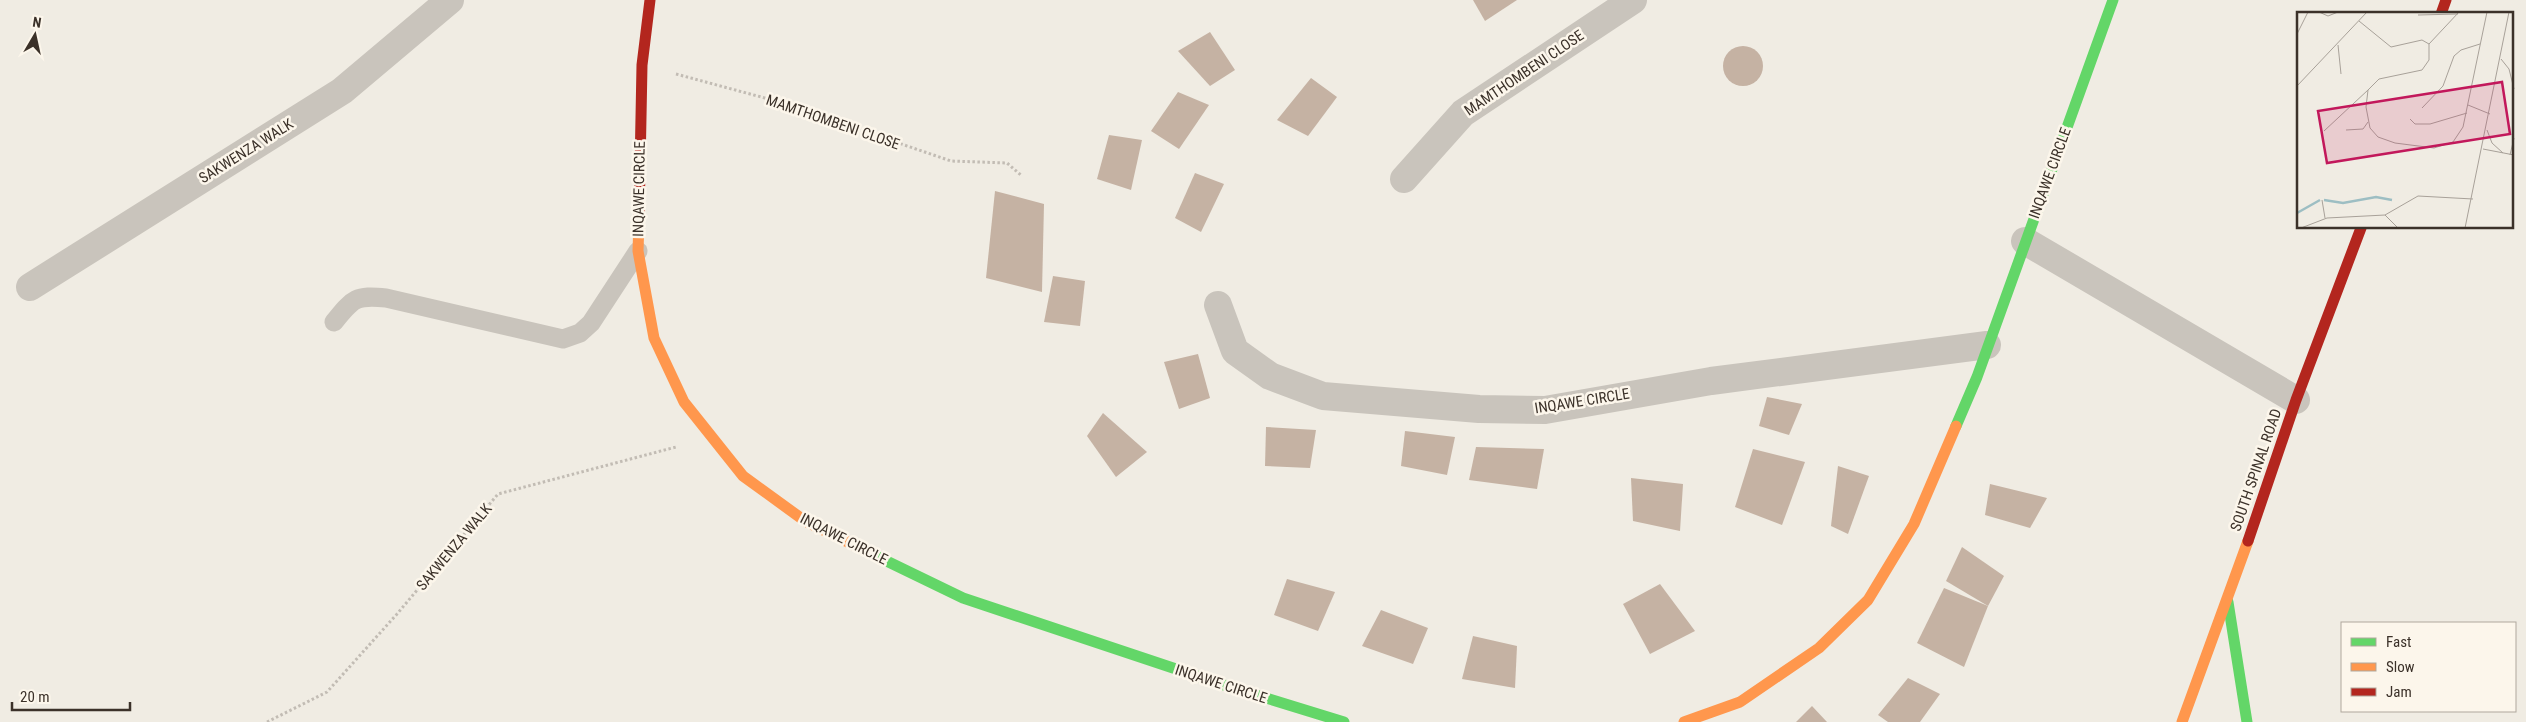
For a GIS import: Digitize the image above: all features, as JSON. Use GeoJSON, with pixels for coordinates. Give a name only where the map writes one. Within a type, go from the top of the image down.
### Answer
{"type":"FeatureCollection","features":[{"type":"Feature","properties":{"kind":"street","name":"SAKWENZA WALK"},"geometry":{"type":"LineString","coordinates":[[30,288],[342,91],[450,0]]}},
{"type":"Feature","properties":{"kind":"street","name":"INQAWE CIRCLE"},"geometry":{"type":"LineString","coordinates":[[650,0],[642,65],[638,251],[654,338],[684,402],[743,476],[805,521],[962,598],[1227,686],[1344,722]]}},
{"type":"Feature","properties":{"kind":"street","name":"MAMTHOMBENI CLOSE"},"geometry":{"type":"LineString","coordinates":[[1404,180],[1463,113],[1633,0]]}},
{"type":"Feature","properties":{"kind":"street","name":"INQAWE CIRCLE"},"geometry":{"type":"LineString","coordinates":[[1684,722],[1740,702],[1819,648],[1868,600],[1914,524],[1951,442],[1977,376],[2113,0]]}},
{"type":"Feature","properties":{"kind":"street"},"geometry":{"type":"LineString","coordinates":[[2442,12],[2446,0]]}},
{"type":"Feature","properties":{"kind":"street","name":"SOUTH SPINAL ROAD"},"geometry":{"type":"LineString","coordinates":[[2182,722],[2228,600],[2296,400],[2361,229]]}},
{"type":"Feature","properties":{"kind":"street"},"geometry":{"type":"LineString","coordinates":[[2025,242],[2296,400]]}},
{"type":"Feature","properties":{"kind":"street","name":"INQAWE CIRCLE"},"geometry":{"type":"LineString","coordinates":[[1218,304],[1235,351],[1270,376],[1323,396],[1479,409],[1545,410],[1711,381],[1987,345]]}},
{"type":"Feature","properties":{"kind":"street"},"geometry":{"type":"LineString","coordinates":[[2228,600],[2248,722]]}},
{"type":"Feature","properties":{"kind":"lane"},"geometry":{"type":"LineString","coordinates":[[334,322],[349,302],[358,298],[379,297],[563,339],[580,334],[591,323],[638,251]]}},
{"type":"Feature","properties":{"kind":"path","name":"MAMTHOMBENI CLOSE"},"geometry":{"type":"LineString","coordinates":[[642,65],[776,101],[951,161],[1007,164],[1022,176]]}},
{"type":"Feature","properties":{"kind":"path","name":"SAKWENZA WALK"},"geometry":{"type":"LineString","coordinates":[[267,722],[327,692],[397,614],[498,494],[712,438]]}},
{"type":"Feature","properties":{"kind":"building"},"geometry":{"type":"Polygon","coordinates":[[[1473,0],[1517,0],[1485,21],[1473,0]]]}},
{"type":"Feature","properties":{"kind":"building"},"geometry":{"type":"Polygon","coordinates":[[[1210,32],[1235,70],[1210,86],[1178,51],[1210,32]]]}},
{"type":"Feature","properties":{"kind":"building"},"geometry":{"type":"Polygon","coordinates":[[[1743,46],[1757,52],[1763,66],[1757,80],[1743,86],[1729,80],[1723,66],[1729,52],[1743,46]]]}},
{"type":"Feature","properties":{"kind":"building"},"geometry":{"type":"Polygon","coordinates":[[[1311,78],[1337,97],[1308,136],[1277,120],[1311,78]]]}},
{"type":"Feature","properties":{"kind":"building"},"geometry":{"type":"Polygon","coordinates":[[[1178,92],[1209,105],[1179,149],[1151,131],[1178,92]]]}},
{"type":"Feature","properties":{"kind":"building"},"geometry":{"type":"Polygon","coordinates":[[[1109,135],[1142,140],[1131,190],[1097,179],[1109,135]]]}},
{"type":"Feature","properties":{"kind":"building"},"geometry":{"type":"Polygon","coordinates":[[[1195,173],[1224,184],[1201,232],[1175,218],[1195,173]]]}},
{"type":"Feature","properties":{"kind":"building"},"geometry":{"type":"Polygon","coordinates":[[[995,191],[1044,204],[1042,292],[986,278],[995,191]]]}},
{"type":"Feature","properties":{"kind":"building"},"geometry":{"type":"Polygon","coordinates":[[[1053,276],[1085,281],[1080,326],[1044,322],[1053,276]]]}},
{"type":"Feature","properties":{"kind":"building"},"geometry":{"type":"Polygon","coordinates":[[[1198,354],[1210,398],[1179,409],[1164,362],[1198,354]]]}},
{"type":"Feature","properties":{"kind":"building"},"geometry":{"type":"Polygon","coordinates":[[[1767,397],[1802,404],[1789,435],[1759,426],[1767,397]]]}},
{"type":"Feature","properties":{"kind":"building"},"geometry":{"type":"Polygon","coordinates":[[[1103,413],[1147,452],[1116,477],[1087,436],[1103,413]]]}},
{"type":"Feature","properties":{"kind":"building"},"geometry":{"type":"Polygon","coordinates":[[[1266,427],[1316,430],[1310,468],[1265,466],[1266,427]]]}},
{"type":"Feature","properties":{"kind":"building"},"geometry":{"type":"Polygon","coordinates":[[[1405,431],[1455,437],[1447,475],[1401,466],[1405,431]]]}},
{"type":"Feature","properties":{"kind":"building"},"geometry":{"type":"Polygon","coordinates":[[[1476,447],[1544,449],[1537,489],[1469,480],[1476,447]]]}},
{"type":"Feature","properties":{"kind":"building"},"geometry":{"type":"Polygon","coordinates":[[[1753,449],[1805,462],[1782,525],[1735,507],[1753,449]]]}},
{"type":"Feature","properties":{"kind":"building"},"geometry":{"type":"Polygon","coordinates":[[[1838,466],[1869,476],[1848,534],[1831,526],[1838,466]]]}},
{"type":"Feature","properties":{"kind":"building"},"geometry":{"type":"Polygon","coordinates":[[[1631,478],[1683,484],[1680,531],[1633,521],[1631,478]]]}},
{"type":"Feature","properties":{"kind":"building"},"geometry":{"type":"Polygon","coordinates":[[[1990,484],[2047,498],[2030,528],[1985,515],[1990,484]]]}},
{"type":"Feature","properties":{"kind":"building"},"geometry":{"type":"Polygon","coordinates":[[[1962,547],[2004,576],[1988,606],[1946,581],[1962,547]]]}},
{"type":"Feature","properties":{"kind":"building"},"geometry":{"type":"Polygon","coordinates":[[[1287,579],[1335,592],[1318,631],[1274,615],[1287,579]]]}},
{"type":"Feature","properties":{"kind":"building"},"geometry":{"type":"Polygon","coordinates":[[[1660,584],[1695,631],[1650,654],[1623,604],[1660,584]]]}},
{"type":"Feature","properties":{"kind":"building"},"geometry":{"type":"Polygon","coordinates":[[[1944,588],[1988,606],[1964,667],[1917,643],[1944,588]]]}},
{"type":"Feature","properties":{"kind":"building"},"geometry":{"type":"Polygon","coordinates":[[[1381,610],[1428,628],[1413,664],[1362,646],[1381,610]]]}},
{"type":"Feature","properties":{"kind":"building"},"geometry":{"type":"Polygon","coordinates":[[[1473,636],[1517,646],[1515,688],[1462,679],[1473,636]]]}},
{"type":"Feature","properties":{"kind":"building"},"geometry":{"type":"Polygon","coordinates":[[[1908,678],[1940,694],[1920,722],[1888,722],[1878,715],[1908,678]]]}},
{"type":"Feature","properties":{"kind":"building"},"geometry":{"type":"Polygon","coordinates":[[[1812,706],[1827,722],[1796,722],[1812,706]]]}},
{"type":"Feature","properties":{"kind":"traffic: fast"},"geometry":{"type":"LineString","coordinates":[[1956,426],[1977,377],[2113,0]]}},
{"type":"Feature","properties":{"kind":"traffic: fast"},"geometry":{"type":"LineString","coordinates":[[870,553],[963,598],[1227,686],[1344,722]]}},
{"type":"Feature","properties":{"kind":"traffic: fast"},"geometry":{"type":"LineString","coordinates":[[2228,602],[2247,722]]}},
{"type":"Feature","properties":{"kind":"traffic: slow"},"geometry":{"type":"LineString","coordinates":[[639,221],[638,251],[654,338],[684,402],[743,476],[805,521],[870,553]]}},
{"type":"Feature","properties":{"kind":"traffic: slow"},"geometry":{"type":"LineString","coordinates":[[1684,722],[1740,702],[1819,648],[1868,600],[1914,524],[1956,426]]}},
{"type":"Feature","properties":{"kind":"traffic: slow"},"geometry":{"type":"LineString","coordinates":[[2182,722],[2248,541]]}},
{"type":"Feature","properties":{"kind":"traffic: jam"},"geometry":{"type":"LineString","coordinates":[[639,221],[642,65],[650,0]]}},
{"type":"Feature","properties":{"kind":"traffic: jam"},"geometry":{"type":"LineString","coordinates":[[2442,12],[2446,0]]}},
{"type":"Feature","properties":{"kind":"traffic: jam"},"geometry":{"type":"LineString","coordinates":[[2248,541],[2296,400],[2361,229]]}}]}
